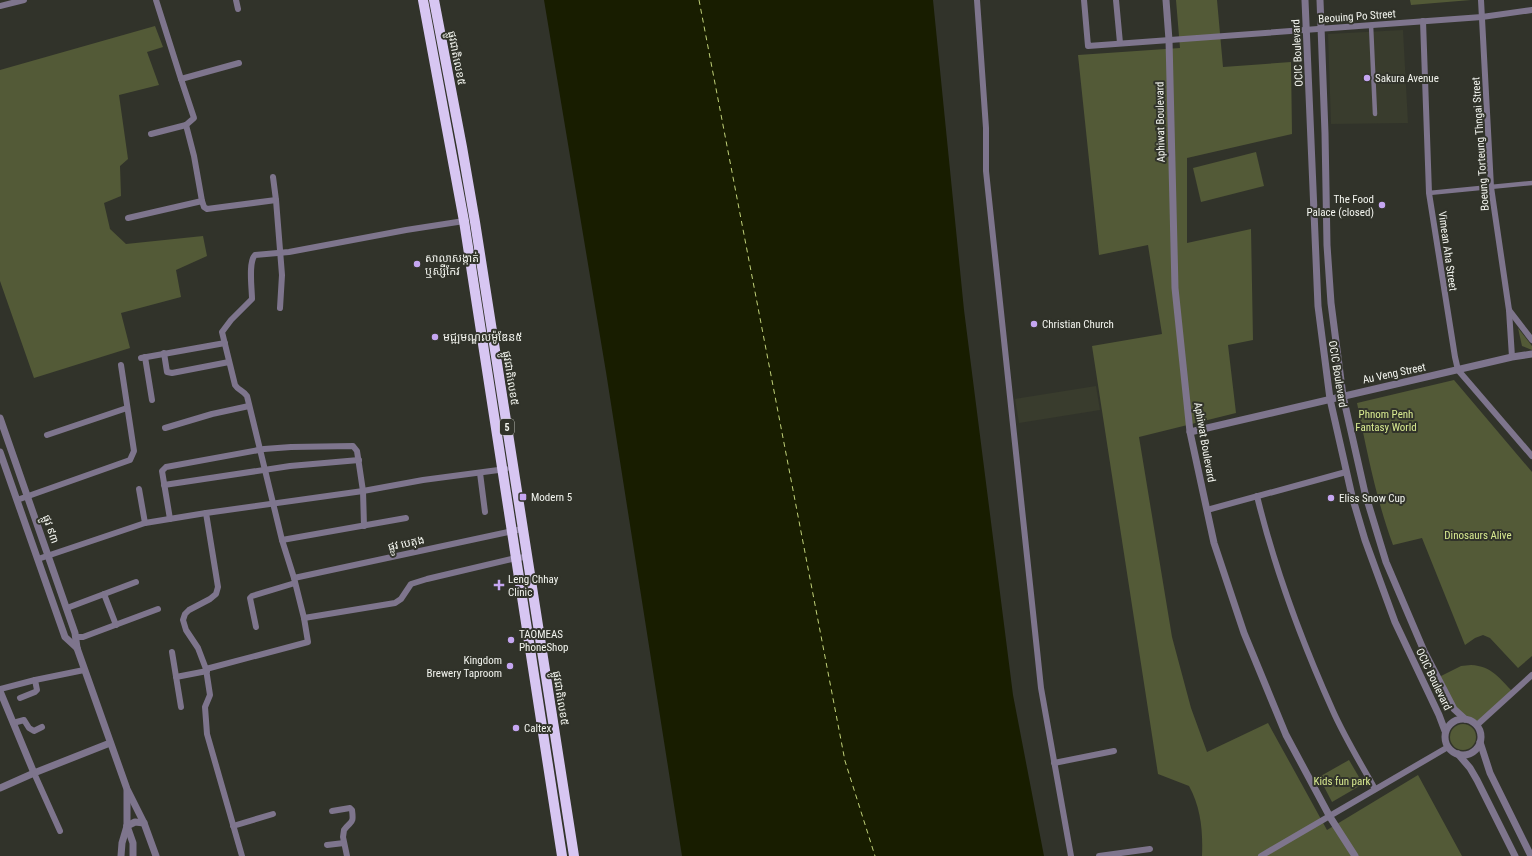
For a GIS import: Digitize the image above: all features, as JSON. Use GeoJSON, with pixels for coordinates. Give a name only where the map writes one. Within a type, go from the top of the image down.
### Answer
{"type":"FeatureCollection","features":[{"type":"Feature","properties":{"kind":"highway","name":"ផ្លូវជាតិលេខ៥"},"geometry":{"type":"LineString","coordinates":[[423,0],[464,221],[512,530],[521,557],[574,856]]}},
{"type":"Feature","properties":{"kind":"highway","name":"ផ្លូវជាតិលេខ៥"},"geometry":{"type":"LineString","coordinates":[[434,0],[466,170],[513,468],[522,529],[521,557],[562,856]]}},
{"type":"Feature","properties":{"kind":"street"},"geometry":{"type":"LineString","coordinates":[[3,3],[24,0]]}},
{"type":"Feature","properties":{"kind":"street"},"geometry":{"type":"LineString","coordinates":[[151,134],[186,125],[194,118],[156,0]]}},
{"type":"Feature","properties":{"kind":"street"},"geometry":{"type":"LineString","coordinates":[[236,0],[238,9]]}},
{"type":"Feature","properties":{"kind":"street"},"geometry":{"type":"LineString","coordinates":[[977,0],[986,128],[986,171],[1041,688],[1070,856]]}},
{"type":"Feature","properties":{"kind":"street","name":"Beouing Po Street"},"geometry":{"type":"LineString","coordinates":[[1084,0],[1088,46],[1482,17],[1532,10]]}},
{"type":"Feature","properties":{"kind":"street"},"geometry":{"type":"LineString","coordinates":[[1116,0],[1120,44]]}},
{"type":"Feature","properties":{"kind":"street","name":"Aphiwat Boulevard"},"geometry":{"type":"LineString","coordinates":[[1166,0],[1169,40],[1175,288],[1190,432],[1214,542],[1244,633],[1286,735],[1330,816],[1355,856]]}},
{"type":"Feature","properties":{"kind":"street","name":"OCIC Boulevard"},"geometry":{"type":"LineString","coordinates":[[1305,0],[1318,306],[1330,399],[1346,472],[1365,540],[1381,587],[1395,622],[1439,715],[1445,731]]}},
{"type":"Feature","properties":{"kind":"street","name":"OCIC Boulevard"},"geometry":{"type":"LineString","coordinates":[[1320,0],[1326,133],[1327,245],[1331,303],[1343,396],[1365,493],[1386,562],[1424,651],[1454,709],[1465,719]]}},
{"type":"Feature","properties":{"kind":"street","name":"Boeung Torteung Thngai Street"},"geometry":{"type":"LineString","coordinates":[[1481,0],[1490,187],[1509,310],[1512,357]]}},
{"type":"Feature","properties":{"kind":"street","name":"Vimean Aha Street"},"geometry":{"type":"LineString","coordinates":[[1424,21],[1429,193],[1445,299],[1458,370],[1532,456]]}},
{"type":"Feature","properties":{"kind":"street"},"geometry":{"type":"LineString","coordinates":[[1372,25],[1375,114]]}},
{"type":"Feature","properties":{"kind":"street"},"geometry":{"type":"LineString","coordinates":[[182,79],[238,63]]}},
{"type":"Feature","properties":{"kind":"street"},"geometry":{"type":"LineString","coordinates":[[186,125],[195,158],[204,207],[208,209],[276,200]]}},
{"type":"Feature","properties":{"kind":"street"},"geometry":{"type":"LineString","coordinates":[[272,177],[276,200],[282,275],[280,308]]}},
{"type":"Feature","properties":{"kind":"street"},"geometry":{"type":"LineString","coordinates":[[1429,193],[1532,183]]}},
{"type":"Feature","properties":{"kind":"street"},"geometry":{"type":"LineString","coordinates":[[128,218],[202,201]]}},
{"type":"Feature","properties":{"kind":"street"},"geometry":{"type":"LineString","coordinates":[[176,677],[308,642],[295,581],[282,540],[246,394],[235,385],[222,331],[252,299],[251,273],[254,256],[280,253],[464,221]]}},
{"type":"Feature","properties":{"kind":"street","name":"Boeung Torteung Thngai Street"},"geometry":{"type":"LineString","coordinates":[[1509,310],[1531,337]]}},
{"type":"Feature","properties":{"kind":"street"},"geometry":{"type":"LineString","coordinates":[[152,400],[143,357],[225,343]]}},
{"type":"Feature","properties":{"kind":"street"},"geometry":{"type":"LineString","coordinates":[[164,353],[167,372],[172,373],[229,362]]}},
{"type":"Feature","properties":{"kind":"street","name":"Au Veng Street"},"geometry":{"type":"LineString","coordinates":[[1190,432],[1512,357],[1532,354]]}},
{"type":"Feature","properties":{"kind":"street"},"geometry":{"type":"LineString","coordinates":[[17,500],[130,460],[134,451],[121,365]]}},
{"type":"Feature","properties":{"kind":"street"},"geometry":{"type":"LineString","coordinates":[[165,428],[212,414],[249,406]]}},
{"type":"Feature","properties":{"kind":"street"},"geometry":{"type":"LineString","coordinates":[[47,435],[127,408]]}},
{"type":"Feature","properties":{"kind":"street","name":"ផ្លូវ ៩៣"},"geometry":{"type":"LineString","coordinates":[[0,418],[67,608],[76,637],[76,648],[127,789],[144,824],[156,856]]}},
{"type":"Feature","properties":{"kind":"street"},"geometry":{"type":"LineString","coordinates":[[170,518],[162,471],[166,467],[259,450],[291,447],[353,446],[357,450],[363,491],[364,526]]}},
{"type":"Feature","properties":{"kind":"street","name":"ផ្លូវ ៩៣"},"geometry":{"type":"LineString","coordinates":[[0,452],[65,637],[76,648]]}},
{"type":"Feature","properties":{"kind":"street"},"geometry":{"type":"LineString","coordinates":[[164,485],[264,469],[358,460]]}},
{"type":"Feature","properties":{"kind":"street"},"geometry":{"type":"LineString","coordinates":[[38,559],[144,523],[170,518],[513,468]]}},
{"type":"Feature","properties":{"kind":"street"},"geometry":{"type":"LineString","coordinates":[[1207,510],[1346,472]]}},
{"type":"Feature","properties":{"kind":"street"},"geometry":{"type":"LineString","coordinates":[[480,473],[485,512]]}},
{"type":"Feature","properties":{"kind":"street"},"geometry":{"type":"LineString","coordinates":[[140,489],[144,523]]}},
{"type":"Feature","properties":{"kind":"street"},"geometry":{"type":"LineString","coordinates":[[1257,496],[1265,529],[1293,615],[1334,713],[1375,789]]}},
{"type":"Feature","properties":{"kind":"street"},"geometry":{"type":"LineString","coordinates":[[206,513],[218,587],[216,594],[210,599],[189,610],[185,614],[183,620],[186,630],[198,648],[206,670],[210,695],[205,707],[207,734],[242,856]]}},
{"type":"Feature","properties":{"kind":"street"},"geometry":{"type":"LineString","coordinates":[[282,540],[406,518]]}},
{"type":"Feature","properties":{"kind":"street","name":"ផ្លូវ បេតុង"},"geometry":{"type":"LineString","coordinates":[[256,627],[250,598],[252,596],[295,581],[512,530],[522,529]]}},
{"type":"Feature","properties":{"kind":"street"},"geometry":{"type":"LineString","coordinates":[[304,618],[395,603],[401,599],[411,584],[521,557]]}},
{"type":"Feature","properties":{"kind":"street"},"geometry":{"type":"LineString","coordinates":[[67,608],[136,582]]}},
{"type":"Feature","properties":{"kind":"street"},"geometry":{"type":"LineString","coordinates":[[104,594],[116,625]]}},
{"type":"Feature","properties":{"kind":"street"},"geometry":{"type":"LineString","coordinates":[[76,637],[83,638],[158,609]]}},
{"type":"Feature","properties":{"kind":"street"},"geometry":{"type":"LineString","coordinates":[[172,652],[181,707]]}},
{"type":"Feature","properties":{"kind":"street"},"geometry":{"type":"LineString","coordinates":[[60,831],[34,773],[0,690],[35,680],[84,670]]}},
{"type":"Feature","properties":{"kind":"street"},"geometry":{"type":"LineString","coordinates":[[1477,725],[1532,675]]}},
{"type":"Feature","properties":{"kind":"street"},"geometry":{"type":"LineString","coordinates":[[20,698],[37,690],[35,680]]}},
{"type":"Feature","properties":{"kind":"street"},"geometry":{"type":"LineString","coordinates":[[1458,754],[1465,755],[1472,753],[1480,742],[1481,736],[1477,725],[1472,721],[1459,719],[1453,722],[1445,731],[1445,742],[1448,747],[1458,754],[1478,780],[1515,856]]}},
{"type":"Feature","properties":{"kind":"street"},"geometry":{"type":"LineString","coordinates":[[13,723],[24,720],[29,728],[34,731],[42,727]]}},
{"type":"Feature","properties":{"kind":"street"},"geometry":{"type":"LineString","coordinates":[[1480,742],[1490,773],[1531,856]]}},
{"type":"Feature","properties":{"kind":"street"},"geometry":{"type":"LineString","coordinates":[[0,788],[110,743]]}},
{"type":"Feature","properties":{"kind":"street"},"geometry":{"type":"LineString","coordinates":[[1261,856],[1448,747]]}},
{"type":"Feature","properties":{"kind":"street"},"geometry":{"type":"LineString","coordinates":[[1054,763],[1114,751]]}},
{"type":"Feature","properties":{"kind":"street"},"geometry":{"type":"LineString","coordinates":[[121,856],[126,826],[127,789]]}},
{"type":"Feature","properties":{"kind":"street"},"geometry":{"type":"LineString","coordinates":[[332,811],[350,808],[352,810],[353,819],[351,824],[344,830],[344,843],[347,856]]}},
{"type":"Feature","properties":{"kind":"street"},"geometry":{"type":"LineString","coordinates":[[233,826],[273,814]]}},
{"type":"Feature","properties":{"kind":"street"},"geometry":{"type":"LineString","coordinates":[[126,826],[135,822],[144,824]]}},
{"type":"Feature","properties":{"kind":"street"},"geometry":{"type":"LineString","coordinates":[[126,826],[133,843],[133,856]]}},
{"type":"Feature","properties":{"kind":"street"},"geometry":{"type":"LineString","coordinates":[[327,845],[344,843]]}},
{"type":"Feature","properties":{"kind":"street"},"geometry":{"type":"LineString","coordinates":[[1099,856],[1150,848]]}},
{"type":"Feature","properties":{"kind":"shaded area"},"geometry":{"type":"Polygon","coordinates":[[[544,0],[933,0],[964,310],[1013,695],[1044,856],[682,856],[606,372],[544,0]]]}},
{"type":"Feature","properties":{"kind":"shaded area","name":"Sakura Avenue"},"geometry":{"type":"Polygon","coordinates":[[[1403,30],[1408,123],[1331,124],[1328,34],[1403,30]]]}},
{"type":"Feature","properties":{"kind":"shaded area"},"geometry":{"type":"Polygon","coordinates":[[[1096,386],[1100,410],[1019,423],[1015,399],[1096,386]]]}},
{"type":"Feature","properties":{"kind":"green space"},"geometry":{"type":"Polygon","coordinates":[[[1176,0],[1217,0],[1223,67],[1291,62],[1292,134],[1187,158],[1187,243],[1251,229],[1253,340],[1228,345],[1236,413],[1139,437],[1172,637],[1191,708],[1207,752],[1268,723],[1327,830],[1418,775],[1462,856],[1202,856],[1199,811],[1189,786],[1158,774],[1092,346],[1162,334],[1148,245],[1099,255],[1078,55],[1180,48],[1176,0]]]}},
{"type":"Feature","properties":{"kind":"green space"},"geometry":{"type":"Polygon","coordinates":[[[1410,0],[1471,0],[1411,5],[1410,0]]]}},
{"type":"Feature","properties":{"kind":"green space"},"geometry":{"type":"Polygon","coordinates":[[[155,26],[163,47],[147,52],[159,85],[119,95],[128,159],[120,166],[121,196],[104,203],[110,229],[126,244],[203,236],[207,256],[176,270],[181,297],[121,313],[130,348],[34,378],[0,281],[0,70],[155,26]]]}},
{"type":"Feature","properties":{"kind":"green space"},"geometry":{"type":"Polygon","coordinates":[[[1256,152],[1264,186],[1201,202],[1193,168],[1256,152]]]}},
{"type":"Feature","properties":{"kind":"green space"},"geometry":{"type":"Polygon","coordinates":[[[1518,328],[1532,346],[1532,350],[1522,346],[1518,328]]]}},
{"type":"Feature","properties":{"kind":"green space","name":"Dinosaurs Alive"},"geometry":{"type":"Polygon","coordinates":[[[1454,380],[1532,472],[1532,656],[1518,668],[1490,638],[1483,635],[1475,638],[1465,645],[1422,538],[1393,545],[1368,457],[1357,403],[1454,380]]]}},
{"type":"Feature","properties":{"kind":"green space"},"geometry":{"type":"Polygon","coordinates":[[[1471,665],[1485,668],[1495,674],[1513,692],[1477,725],[1459,714],[1454,709],[1437,678],[1461,666],[1471,665]]]}},
{"type":"Feature","properties":{"kind":"green space"},"geometry":{"type":"Polygon","coordinates":[[[1463,724],[1472,728],[1476,737],[1472,746],[1463,750],[1454,746],[1450,737],[1454,728],[1463,724]]]}},
{"type":"Feature","properties":{"kind":"green space","name":"Kids fun park"},"geometry":{"type":"Polygon","coordinates":[[[1349,760],[1363,784],[1332,802],[1319,777],[1349,760]]]}},
{"type":"Feature","properties":{"kind":"ferry route"},"geometry":{"type":"LineString","coordinates":[[699,0],[845,761],[875,856]]}},
{"type":"Feature","properties":{"kind":"place","name":"Sakura Avenue"},"geometry":{"type":"Point","coordinates":[1367,78]}},
{"type":"Feature","properties":{"kind":"place","name":"The Food Palace (closed)"},"geometry":{"type":"Point","coordinates":[1382,205]}},
{"type":"Feature","properties":{"kind":"place","name":"សាលាសង្កាត់ ឬស្សីកែវ"},"geometry":{"type":"Point","coordinates":[417,264]}},
{"type":"Feature","properties":{"kind":"place","name":"Christian Church"},"geometry":{"type":"Point","coordinates":[1034,324]}},
{"type":"Feature","properties":{"kind":"place","name":"មជ្ឍមណ្ឌលម៉ូឌែន៥"},"geometry":{"type":"Point","coordinates":[435,337]}},
{"type":"Feature","properties":{"kind":"place","name":"Modern 5"},"geometry":{"type":"Point","coordinates":[523,497]}},
{"type":"Feature","properties":{"kind":"place","name":"Eliss Snow Cup"},"geometry":{"type":"Point","coordinates":[1331,498]}},
{"type":"Feature","properties":{"kind":"place","name":"Leng Chhay Clinic"},"geometry":{"type":"Point","coordinates":[499,585]}},
{"type":"Feature","properties":{"kind":"place","name":"TAOMEAS PhoneShop"},"geometry":{"type":"Point","coordinates":[511,640]}},
{"type":"Feature","properties":{"kind":"place","name":"Kingdom Brewery Taproom"},"geometry":{"type":"Point","coordinates":[510,666]}},
{"type":"Feature","properties":{"kind":"place","name":"Caltex"},"geometry":{"type":"Point","coordinates":[516,728]}},
{"type":"Feature","properties":{"kind":"park label","name":"Phnom Penh Fantasy World"},"geometry":{"type":"Point","coordinates":[1386,420]}}]}
